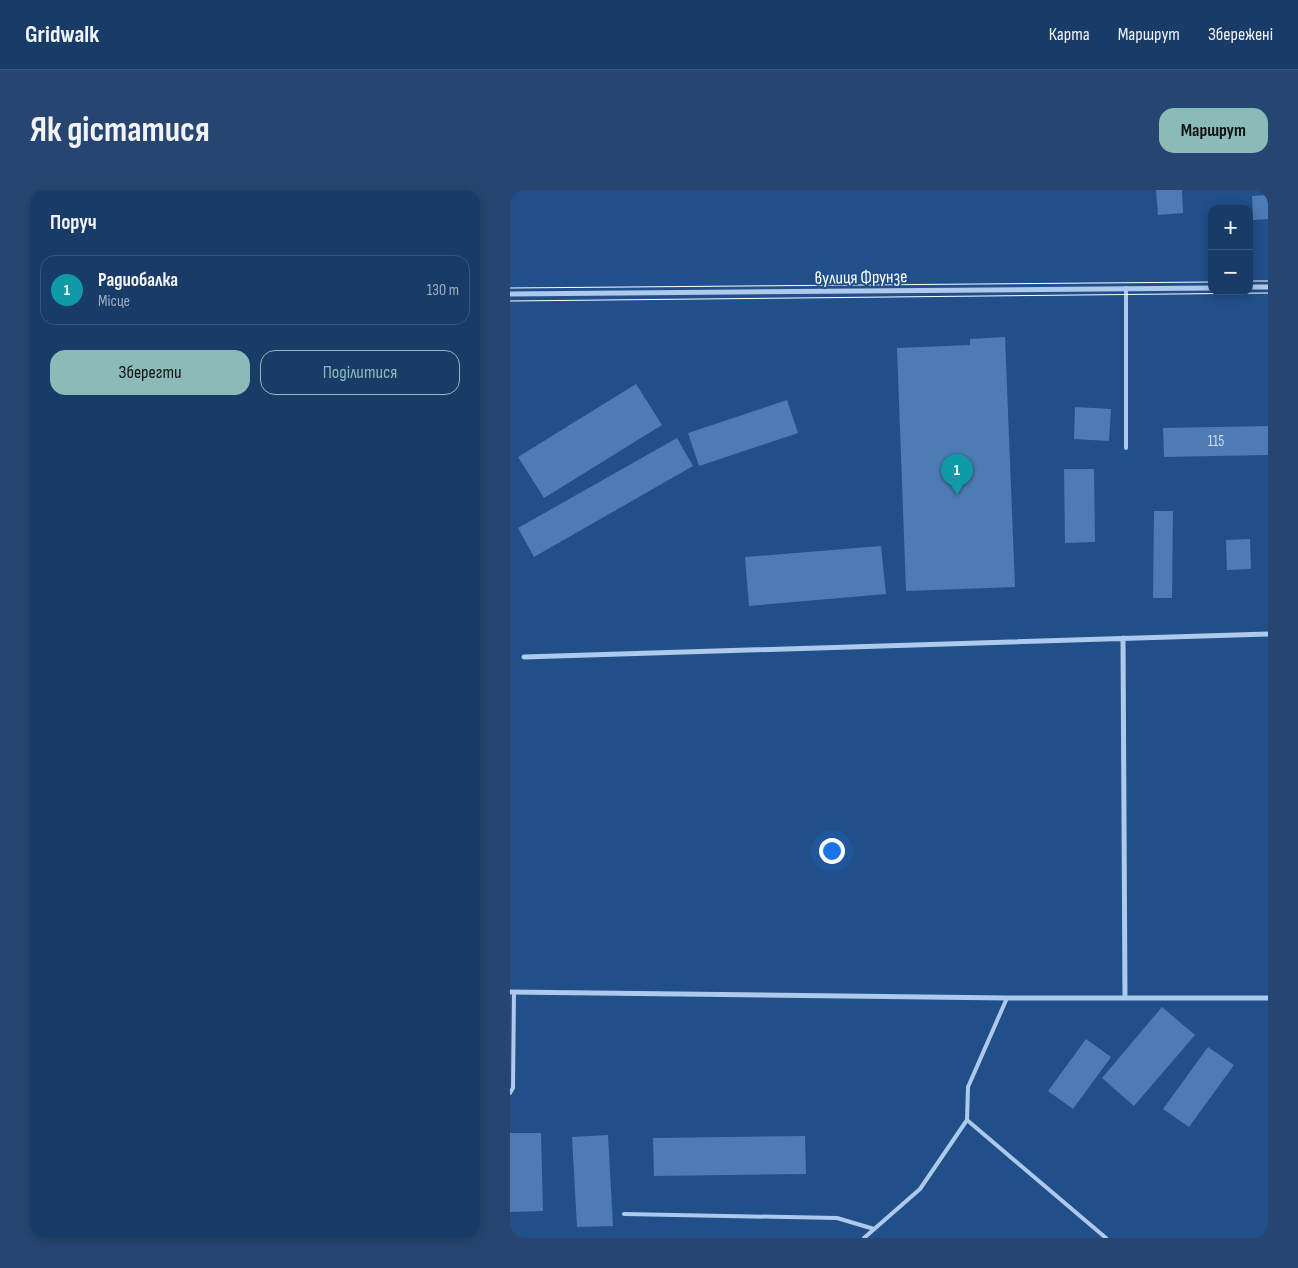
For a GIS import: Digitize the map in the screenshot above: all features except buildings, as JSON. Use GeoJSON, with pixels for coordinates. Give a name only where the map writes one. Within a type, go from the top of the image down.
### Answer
{"type":"FeatureCollection","features":[{"type":"Feature","properties":{"kind":"street"},"geometry":{"type":"LineString","coordinates":[[1253,287],[1268,287]]}},
{"type":"Feature","properties":{"kind":"street","name":"вулиця Фрунзе"},"geometry":{"type":"LineString","coordinates":[[510,294],[1208,288]]}},
{"type":"Feature","properties":{"kind":"street"},"geometry":{"type":"LineString","coordinates":[[524,657],[1268,634]]}},
{"type":"Feature","properties":{"kind":"street"},"geometry":{"type":"LineString","coordinates":[[1123,638],[1126,998]]}},
{"type":"Feature","properties":{"kind":"street"},"geometry":{"type":"LineString","coordinates":[[512,992],[1007,998],[1268,998]]}},
{"type":"Feature","properties":{"kind":"lane"},"geometry":{"type":"LineString","coordinates":[[1126,288],[1126,448]]}},
{"type":"Feature","properties":{"kind":"lane"},"geometry":{"type":"LineString","coordinates":[[510,1093],[512,1088],[512,992]]}},
{"type":"Feature","properties":{"kind":"lane"},"geometry":{"type":"LineString","coordinates":[[864,1238],[920,1189],[967,1120],[968,1088],[1007,998]]}},
{"type":"Feature","properties":{"kind":"lane"},"geometry":{"type":"LineString","coordinates":[[967,1120],[1106,1238]]}},
{"type":"Feature","properties":{"kind":"lane"},"geometry":{"type":"LineString","coordinates":[[624,1214],[837,1218],[874,1229]]}},
{"type":"Feature","properties":{"kind":"tram line"},"geometry":{"type":"LineString","coordinates":[[1253,281],[1268,281]]}},
{"type":"Feature","properties":{"kind":"tram line"},"geometry":{"type":"LineString","coordinates":[[510,288],[1208,282]]}},
{"type":"Feature","properties":{"kind":"tram line"},"geometry":{"type":"LineString","coordinates":[[510,301],[1268,293]]}},
{"type":"Feature","properties":{"kind":"place","name":"Радиобалка"},"geometry":{"type":"Point","coordinates":[957,495]}}]}
